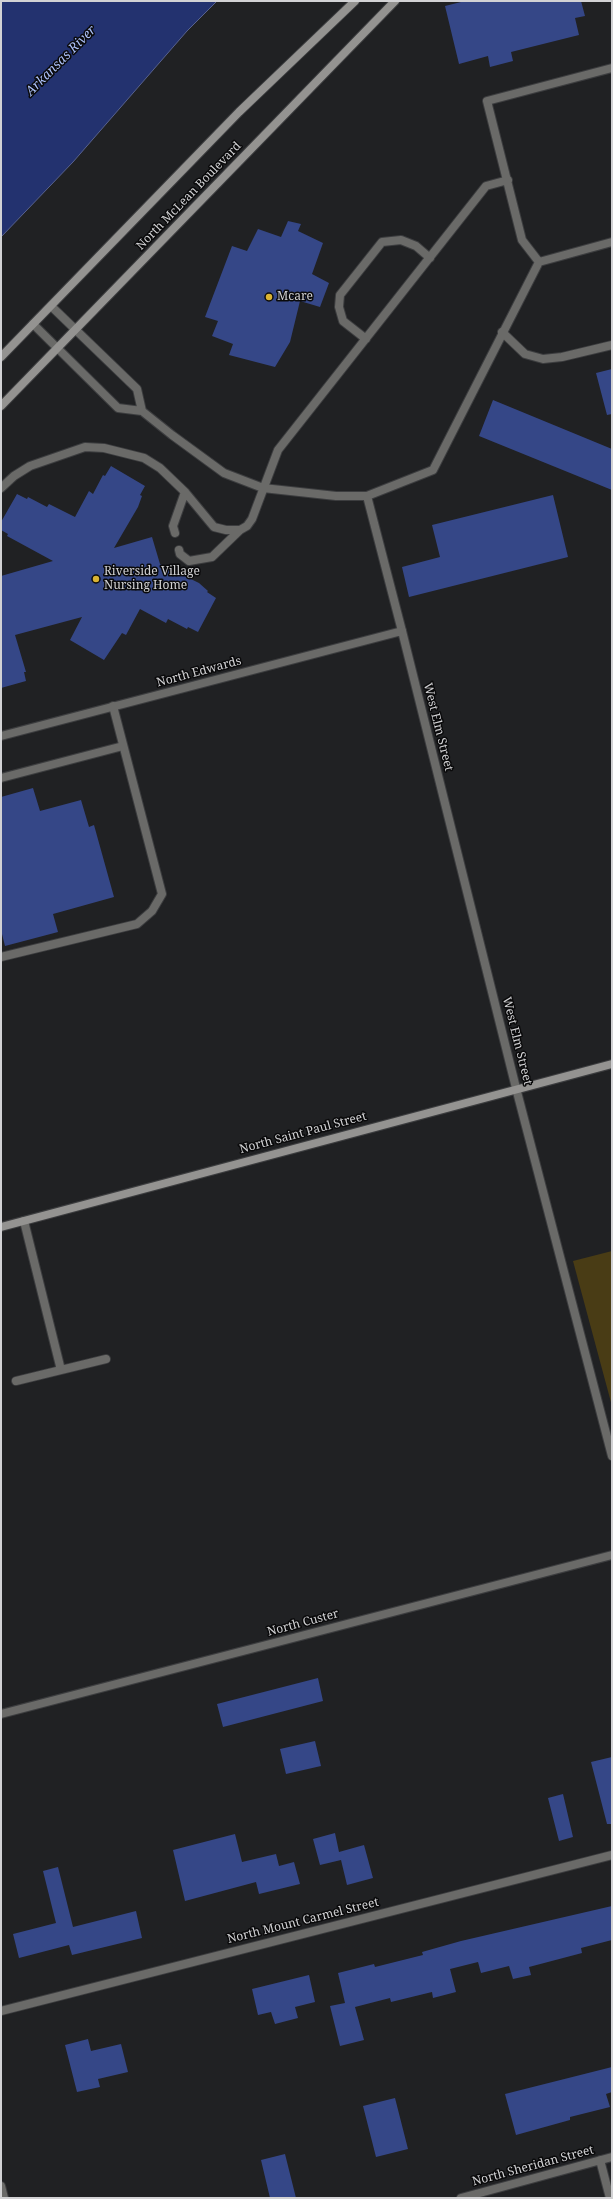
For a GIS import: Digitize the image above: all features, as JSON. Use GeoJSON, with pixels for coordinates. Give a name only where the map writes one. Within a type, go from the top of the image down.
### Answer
{"type":"FeatureCollection","features":[{"type":"Feature","properties":{"kind":"main road","name":"North McLean Boulevard"},"geometry":{"type":"LineString","coordinates":[[1,357],[239,112],[355,1]]}},
{"type":"Feature","properties":{"kind":"main road","name":"North McLean Boulevard"},"geometry":{"type":"LineString","coordinates":[[1,406],[58,349],[394,1]]}},
{"type":"Feature","properties":{"kind":"main road","name":"North Saint Paul Street"},"geometry":{"type":"LineString","coordinates":[[1,1227],[516,1088],[612,1064]]}},
{"type":"Feature","properties":{"kind":"street"},"geometry":{"type":"LineString","coordinates":[[539,262],[522,240],[487,101],[612,68]]}},
{"type":"Feature","properties":{"kind":"street"},"geometry":{"type":"LineString","coordinates":[[179,550],[180,554],[190,561],[212,558],[240,530],[247,526],[252,518],[278,450],[486,186],[508,180]]}},
{"type":"Feature","properties":{"kind":"street"},"geometry":{"type":"LineString","coordinates":[[366,339],[344,321],[339,307],[340,295],[382,242],[401,240],[416,246],[430,258]]}},
{"type":"Feature","properties":{"kind":"street"},"geometry":{"type":"LineString","coordinates":[[33,324],[118,408],[142,411],[172,435],[224,472],[263,488],[336,496],[367,496],[433,470],[539,262],[612,242]]}},
{"type":"Feature","properties":{"kind":"street"},"geometry":{"type":"LineString","coordinates":[[51,306],[137,390],[142,411]]}},
{"type":"Feature","properties":{"kind":"street"},"geometry":{"type":"LineString","coordinates":[[502,332],[525,354],[543,359],[562,357],[612,345]]}},
{"type":"Feature","properties":{"kind":"street"},"geometry":{"type":"LineString","coordinates":[[1,488],[14,476],[30,466],[85,447],[110,449],[144,458],[160,468],[185,492],[214,527],[226,530],[240,530]]}},
{"type":"Feature","properties":{"kind":"street"},"geometry":{"type":"LineString","coordinates":[[175,533],[173,526],[185,492]]}},
{"type":"Feature","properties":{"kind":"street","name":"West Elm Street"},"geometry":{"type":"LineString","coordinates":[[367,496],[516,1088],[612,1456]]}},
{"type":"Feature","properties":{"kind":"street","name":"North Edwards"},"geometry":{"type":"LineString","coordinates":[[1,736],[402,631]]}},
{"type":"Feature","properties":{"kind":"street"},"geometry":{"type":"LineString","coordinates":[[1,957],[137,924],[152,911],[162,894],[113,706]]}},
{"type":"Feature","properties":{"kind":"street"},"geometry":{"type":"LineString","coordinates":[[1,778],[123,746]]}},
{"type":"Feature","properties":{"kind":"street"},"geometry":{"type":"LineString","coordinates":[[24,1221],[61,1370]]}},
{"type":"Feature","properties":{"kind":"street"},"geometry":{"type":"LineString","coordinates":[[16,1382],[106,1359]]}},
{"type":"Feature","properties":{"kind":"street","name":"North Custer"},"geometry":{"type":"LineString","coordinates":[[1,1714],[612,1555]]}},
{"type":"Feature","properties":{"kind":"street","name":"North Mount Carmel Street"},"geometry":{"type":"LineString","coordinates":[[1,2012],[612,1855]]}},
{"type":"Feature","properties":{"kind":"street","name":"North Sheridan Street"},"geometry":{"type":"LineString","coordinates":[[461,2198],[612,2157]]}},
{"type":"Feature","properties":{"kind":"street"},"geometry":{"type":"LineString","coordinates":[[600,2160],[610,2198]]}},
{"type":"Feature","properties":{"kind":"street"},"geometry":{"type":"LineString","coordinates":[[1,2186],[4,2198]]}},
{"type":"Feature","properties":{"kind":"shaded area"},"geometry":{"type":"Polygon","coordinates":[[[612,1251],[612,1406],[573,1261],[612,1251]]]}},
{"type":"Feature","properties":{"kind":"water","name":"Arkansas River"},"geometry":{"type":"Polygon","coordinates":[[[1,1],[217,1],[187,31],[73,162],[1,237],[1,1]]]}},
{"type":"Feature","properties":{"kind":"building"},"geometry":{"type":"Polygon","coordinates":[[[465,1],[581,1],[585,16],[575,18],[579,35],[511,52],[513,61],[490,67],[488,56],[459,64],[445,6],[465,1]]]}},
{"type":"Feature","properties":{"kind":"building","name":"Mcare"},"geometry":{"type":"Polygon","coordinates":[[[288,221],[301,224],[298,231],[323,243],[312,274],[329,283],[320,307],[300,301],[290,342],[275,367],[229,355],[233,344],[212,336],[218,321],[205,317],[232,246],[247,251],[258,229],[281,237],[288,221]]]}},
{"type":"Feature","properties":{"kind":"building"},"geometry":{"type":"Polygon","coordinates":[[[612,369],[612,414],[607,415],[596,373],[612,369]]]}},
{"type":"Feature","properties":{"kind":"building"},"geometry":{"type":"Polygon","coordinates":[[[493,400],[612,449],[612,490],[479,436],[493,400]]]}},
{"type":"Feature","properties":{"kind":"building","name":"Riverside Village Nursing Home"},"geometry":{"type":"Polygon","coordinates":[[[111,466],[145,486],[140,495],[142,496],[138,507],[114,548],[152,537],[160,564],[199,583],[208,591],[207,592],[216,598],[198,632],[188,627],[187,629],[168,619],[166,623],[140,609],[126,635],[122,633],[104,660],[70,640],[82,617],[15,635],[26,672],[24,672],[26,681],[1,688],[1,576],[53,561],[7,536],[8,534],[1,530],[1,522],[17,494],[27,499],[28,497],[47,507],[49,504],[75,517],[89,491],[93,494],[103,475],[105,476],[111,466]]]}},
{"type":"Feature","properties":{"kind":"building"},"geometry":{"type":"Polygon","coordinates":[[[553,495],[568,557],[409,597],[402,567],[440,557],[432,525],[553,495]]]}},
{"type":"Feature","properties":{"kind":"building"},"geometry":{"type":"Polygon","coordinates":[[[33,788],[40,811],[81,800],[89,827],[94,825],[114,897],[53,914],[58,932],[5,946],[1,930],[1,797],[33,788]]]}},
{"type":"Feature","properties":{"kind":"building"},"geometry":{"type":"Polygon","coordinates":[[[318,1678],[323,1701],[223,1727],[217,1704],[318,1678]]]}},
{"type":"Feature","properties":{"kind":"building"},"geometry":{"type":"Polygon","coordinates":[[[315,1741],[321,1766],[286,1774],[280,1749],[315,1741]]]}},
{"type":"Feature","properties":{"kind":"building"},"geometry":{"type":"Polygon","coordinates":[[[612,1757],[612,1824],[607,1824],[591,1762],[612,1757]]]}},
{"type":"Feature","properties":{"kind":"building"},"geometry":{"type":"Polygon","coordinates":[[[563,1794],[573,1837],[559,1841],[548,1798],[563,1794]]]}},
{"type":"Feature","properties":{"kind":"building"},"geometry":{"type":"Polygon","coordinates":[[[335,1833],[339,1852],[364,1845],[373,1878],[347,1885],[341,1860],[320,1865],[313,1839],[335,1833]]]}},
{"type":"Feature","properties":{"kind":"building"},"geometry":{"type":"Polygon","coordinates":[[[235,1834],[242,1862],[276,1854],[279,1866],[294,1862],[300,1884],[259,1894],[256,1882],[185,1901],[173,1850],[235,1834]]]}},
{"type":"Feature","properties":{"kind":"building"},"geometry":{"type":"Polygon","coordinates":[[[58,1867],[73,1927],[136,1911],[142,1938],[72,1955],[69,1945],[19,1958],[13,1934],[56,1923],[43,1871],[58,1867]]]}},
{"type":"Feature","properties":{"kind":"building"},"geometry":{"type":"Polygon","coordinates":[[[612,1906],[612,1940],[581,1948],[582,1953],[529,1967],[531,1975],[513,1979],[509,1966],[481,1973],[478,1962],[450,1969],[456,1992],[433,1998],[432,1992],[391,2002],[390,1998],[355,2007],[364,2040],[340,2046],[330,2006],[345,2003],[338,1973],[374,1964],[375,1967],[423,1955],[422,1952],[461,1941],[612,1906]]]}},
{"type":"Feature","properties":{"kind":"building"},"geometry":{"type":"Polygon","coordinates":[[[309,1975],[315,2002],[295,2007],[298,2018],[275,2024],[271,2012],[258,2015],[252,1989],[309,1975]]]}},
{"type":"Feature","properties":{"kind":"building"},"geometry":{"type":"Polygon","coordinates":[[[88,2039],[91,2051],[121,2044],[128,2072],[98,2079],[100,2087],[77,2092],[65,2045],[88,2039]]]}},
{"type":"Feature","properties":{"kind":"building"},"geometry":{"type":"Polygon","coordinates":[[[612,2067],[612,2092],[606,2094],[610,2107],[570,2117],[570,2120],[516,2135],[505,2094],[612,2067]]]}},
{"type":"Feature","properties":{"kind":"building"},"geometry":{"type":"Polygon","coordinates":[[[395,2098],[408,2149],[376,2157],[363,2106],[395,2098]]]}},
{"type":"Feature","properties":{"kind":"building"},"geometry":{"type":"Polygon","coordinates":[[[285,2154],[296,2198],[270,2198],[261,2160],[285,2154]]]}},
{"type":"Feature","properties":{"kind":"place","name":"Mcare"},"geometry":{"type":"Point","coordinates":[269,297]}},
{"type":"Feature","properties":{"kind":"place","name":"Riverside Village Nursing Home"},"geometry":{"type":"Point","coordinates":[96,579]}}]}
